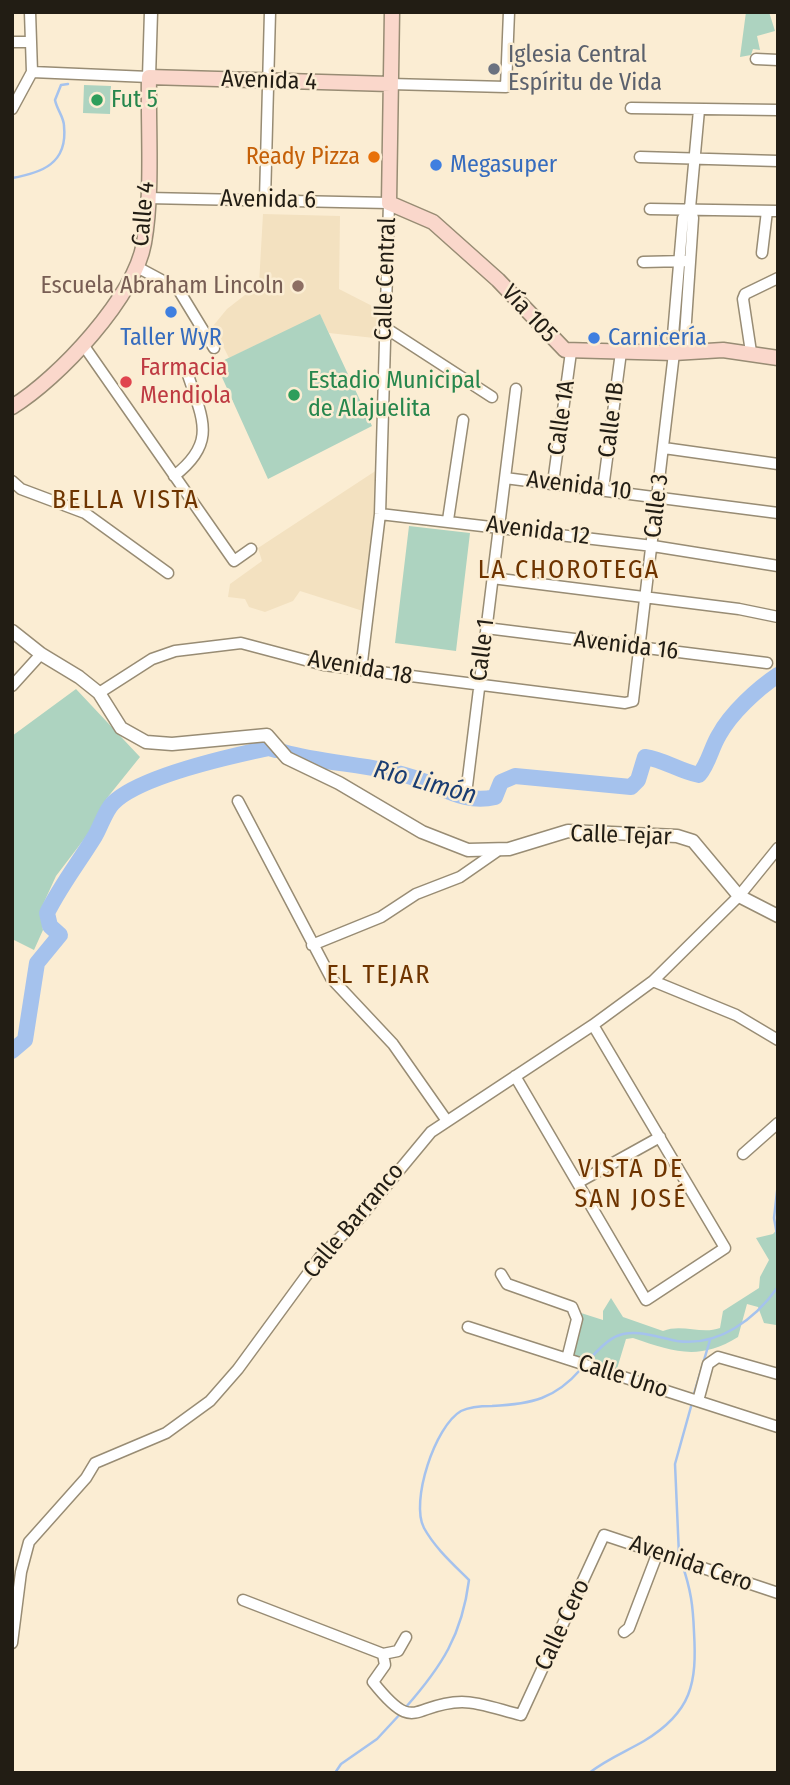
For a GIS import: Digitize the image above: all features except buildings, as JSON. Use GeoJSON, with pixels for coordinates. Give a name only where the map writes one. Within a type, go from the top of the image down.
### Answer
{"type":"FeatureCollection","features":[{"type":"Feature","properties":{"kind":"main road","name":"Calle Central"},"geometry":{"type":"LineString","coordinates":[[388,203],[392,12]]}},
{"type":"Feature","properties":{"kind":"main road","name":"Avenida 4"},"geometry":{"type":"LineString","coordinates":[[149,77],[390,84]]}},
{"type":"Feature","properties":{"kind":"main road","name":"Calle 4"},"geometry":{"type":"LineString","coordinates":[[12,407],[31,396],[84,346],[137,267],[144,243],[147,198],[149,77]]}},
{"type":"Feature","properties":{"kind":"main road","name":"Vía 105"},"geometry":{"type":"LineString","coordinates":[[388,203],[433,222],[498,280],[559,347],[571,352],[751,352],[778,358]]}},
{"type":"Feature","properties":{"kind":"street"},"geometry":{"type":"LineString","coordinates":[[12,109],[32,72],[30,12]]}},
{"type":"Feature","properties":{"kind":"street","name":"Calle 4"},"geometry":{"type":"LineString","coordinates":[[149,77],[151,12]]}},
{"type":"Feature","properties":{"kind":"street"},"geometry":{"type":"LineString","coordinates":[[265,200],[270,12]]}},
{"type":"Feature","properties":{"kind":"street","name":"Avenida 4"},"geometry":{"type":"LineString","coordinates":[[390,84],[506,87],[509,12]]}},
{"type":"Feature","properties":{"kind":"street"},"geometry":{"type":"LineString","coordinates":[[12,42],[30,42]]}},
{"type":"Feature","properties":{"kind":"street"},"geometry":{"type":"LineString","coordinates":[[755,59],[778,60]]}},
{"type":"Feature","properties":{"kind":"street","name":"Avenida 4"},"geometry":{"type":"LineString","coordinates":[[32,72],[149,77]]}},
{"type":"Feature","properties":{"kind":"street"},"geometry":{"type":"LineString","coordinates":[[631,108],[778,110]]}},
{"type":"Feature","properties":{"kind":"street","name":"Calle 3"},"geometry":{"type":"LineString","coordinates":[[633,701],[664,448],[681,352],[685,261],[693,218],[690,208],[699,110]]}},
{"type":"Feature","properties":{"kind":"street"},"geometry":{"type":"LineString","coordinates":[[640,157],[778,161]]}},
{"type":"Feature","properties":{"kind":"street","name":"Avenida 6"},"geometry":{"type":"LineString","coordinates":[[147,198],[388,203]]}},
{"type":"Feature","properties":{"kind":"street","name":"Calle Central"},"geometry":{"type":"LineString","coordinates":[[361,670],[380,514],[388,203]]}},
{"type":"Feature","properties":{"kind":"street"},"geometry":{"type":"LineString","coordinates":[[649,209],[773,211],[762,253]]}},
{"type":"Feature","properties":{"kind":"street"},"geometry":{"type":"LineString","coordinates":[[643,262],[685,261]]}},
{"type":"Feature","properties":{"kind":"street"},"geometry":{"type":"LineString","coordinates":[[137,267],[178,289],[214,348]]}},
{"type":"Feature","properties":{"kind":"street"},"geometry":{"type":"LineString","coordinates":[[751,352],[743,299],[745,294],[778,278]]}},
{"type":"Feature","properties":{"kind":"street"},"geometry":{"type":"LineString","coordinates":[[384,327],[492,397]]}},
{"type":"Feature","properties":{"kind":"street"},"geometry":{"type":"LineString","coordinates":[[84,346],[234,561],[251,549]]}},
{"type":"Feature","properties":{"kind":"street","name":"Calle 1A"},"geometry":{"type":"LineString","coordinates":[[553,483],[571,352]]}},
{"type":"Feature","properties":{"kind":"street","name":"Calle 1B"},"geometry":{"type":"LineString","coordinates":[[603,489],[621,352]]}},
{"type":"Feature","properties":{"kind":"street"},"geometry":{"type":"LineString","coordinates":[[174,476],[189,464],[203,440],[202,415],[188,375]]}},
{"type":"Feature","properties":{"kind":"street","name":"Calle 1"},"geometry":{"type":"LineString","coordinates":[[467,786],[516,389]]}},
{"type":"Feature","properties":{"kind":"street"},"geometry":{"type":"LineString","coordinates":[[448,520],[463,420]]}},
{"type":"Feature","properties":{"kind":"street"},"geometry":{"type":"LineString","coordinates":[[664,448],[778,464]]}},
{"type":"Feature","properties":{"kind":"street","name":"Avenida 10"},"geometry":{"type":"LineString","coordinates":[[505,478],[778,513]]}},
{"type":"Feature","properties":{"kind":"street"},"geometry":{"type":"LineString","coordinates":[[12,481],[21,489],[85,513],[168,573]]}},
{"type":"Feature","properties":{"kind":"street","name":"Avenida 12"},"geometry":{"type":"LineString","coordinates":[[380,514],[653,546],[778,566]]}},
{"type":"Feature","properties":{"kind":"street"},"geometry":{"type":"LineString","coordinates":[[492,578],[647,597],[778,617]]}},
{"type":"Feature","properties":{"kind":"street","name":"Avenida 16"},"geometry":{"type":"LineString","coordinates":[[486,628],[767,663]]}},
{"type":"Feature","properties":{"kind":"street","name":"Calle Tejar"},"geometry":{"type":"LineString","coordinates":[[12,631],[99,693],[121,728],[146,742],[172,744],[267,736],[287,758],[339,783],[422,832],[468,850],[496,852],[568,831],[677,836],[693,841],[739,896]]}},
{"type":"Feature","properties":{"kind":"street","name":"Avenida 18"},"geometry":{"type":"LineString","coordinates":[[99,693],[152,659],[174,651],[241,643],[324,665],[625,703],[633,701]]}},
{"type":"Feature","properties":{"kind":"street"},"geometry":{"type":"LineString","coordinates":[[12,686],[41,654]]}},
{"type":"Feature","properties":{"kind":"street"},"geometry":{"type":"LineString","coordinates":[[238,802],[331,978],[393,1044],[447,1121]]}},
{"type":"Feature","properties":{"kind":"street","name":"Calle Barranco"},"geometry":{"type":"LineString","coordinates":[[12,1643],[21,1572],[29,1542],[86,1478],[95,1463],[166,1433],[210,1401],[238,1369],[320,1257],[358,1220],[416,1148],[447,1121],[593,1025],[653,981],[739,896],[778,848]]}},
{"type":"Feature","properties":{"kind":"street"},"geometry":{"type":"LineString","coordinates":[[312,945],[381,917],[416,894],[460,877],[496,852]]}},
{"type":"Feature","properties":{"kind":"street"},"geometry":{"type":"LineString","coordinates":[[739,896],[778,916]]}},
{"type":"Feature","properties":{"kind":"street"},"geometry":{"type":"LineString","coordinates":[[653,981],[736,1015],[778,1040]]}},
{"type":"Feature","properties":{"kind":"street"},"geometry":{"type":"LineString","coordinates":[[515,1076],[646,1300],[725,1248],[593,1025]]}},
{"type":"Feature","properties":{"kind":"street"},"geometry":{"type":"LineString","coordinates":[[743,1154],[778,1123]]}},
{"type":"Feature","properties":{"kind":"street"},"geometry":{"type":"LineString","coordinates":[[579,1182],[660,1137]]}},
{"type":"Feature","properties":{"kind":"street"},"geometry":{"type":"LineString","coordinates":[[501,1274],[507,1284],[572,1307],[577,1319],[566,1359]]}},
{"type":"Feature","properties":{"kind":"street","name":"Calle Uno"},"geometry":{"type":"LineString","coordinates":[[468,1327],[778,1427]]}},
{"type":"Feature","properties":{"kind":"street"},"geometry":{"type":"LineString","coordinates":[[698,1401],[708,1364],[718,1357],[778,1374]]}},
{"type":"Feature","properties":{"kind":"street","name":"Avenida Cero"},"geometry":{"type":"LineString","coordinates":[[604,1535],[777,1591]]}},
{"type":"Feature","properties":{"kind":"street","name":"Calle Cero"},"geometry":{"type":"LineString","coordinates":[[383,1654],[385,1665],[373,1682],[392,1706],[402,1712],[419,1714],[463,1702],[521,1715],[604,1535]]}},
{"type":"Feature","properties":{"kind":"street"},"geometry":{"type":"LineString","coordinates":[[624,1632],[629,1628],[658,1552]]}},
{"type":"Feature","properties":{"kind":"street"},"geometry":{"type":"LineString","coordinates":[[243,1600],[383,1654],[398,1651],[406,1637]]}},
{"type":"Feature","properties":{"kind":"shaded area","name":"Escuela Abraham Lincoln"},"geometry":{"type":"Polygon","coordinates":[[[263,214],[340,216],[339,289],[382,311],[383,339],[329,333],[320,315],[229,358],[213,326],[227,309],[259,284],[263,214]]]}},
{"type":"Feature","properties":{"kind":"shaded area"},"geometry":{"type":"Polygon","coordinates":[[[380,468],[363,611],[300,591],[293,601],[265,612],[249,607],[245,599],[228,597],[230,584],[262,561],[258,548],[380,468]]]}},
{"type":"Feature","properties":{"kind":"green space"},"geometry":{"type":"Polygon","coordinates":[[[746,12],[769,12],[775,31],[757,36],[760,50],[753,49],[751,55],[740,57],[746,12]]]}},
{"type":"Feature","properties":{"kind":"green space","name":"Fut 5"},"geometry":{"type":"Polygon","coordinates":[[[84,85],[111,86],[110,114],[83,113],[84,85]]]}},
{"type":"Feature","properties":{"kind":"green space","name":"Estadio Municipal de Alajuelita"},"geometry":{"type":"Polygon","coordinates":[[[320,314],[372,426],[268,479],[216,364],[320,314]]]}},
{"type":"Feature","properties":{"kind":"green space"},"geometry":{"type":"Polygon","coordinates":[[[409,526],[470,533],[456,651],[395,643],[409,526]]]}},
{"type":"Feature","properties":{"kind":"green space"},"geometry":{"type":"Polygon","coordinates":[[[76,689],[140,757],[107,798],[88,834],[56,876],[40,911],[43,930],[34,950],[12,939],[12,736],[76,689]]]}},
{"type":"Feature","properties":{"kind":"green space"},"geometry":{"type":"Polygon","coordinates":[[[778,1228],[776,1325],[764,1323],[758,1307],[747,1304],[738,1337],[711,1349],[686,1352],[633,1338],[626,1339],[616,1372],[572,1356],[581,1313],[603,1320],[603,1311],[611,1298],[623,1317],[663,1331],[677,1328],[720,1328],[723,1311],[759,1288],[760,1277],[769,1260],[756,1238],[773,1234],[778,1228]]]}},
{"type":"Feature","properties":{"kind":"waterway"},"geometry":{"type":"LineString","coordinates":[[12,178],[33,173],[57,158],[62,149],[64,126],[55,100],[61,85],[68,84]]}},
{"type":"Feature","properties":{"kind":"waterway","name":"Río Limón"},"geometry":{"type":"LineString","coordinates":[[283,752],[406,775],[476,799],[495,797],[501,782],[515,776],[631,787],[638,780],[645,757],[699,775],[730,718],[753,694],[778,675]]}},
{"type":"Feature","properties":{"kind":"waterway","name":"Río Limón"},"geometry":{"type":"LineString","coordinates":[[12,1051],[25,1040],[37,963],[60,935],[50,926],[47,913],[113,803],[143,784],[187,768],[269,748],[276,750]]}},
{"type":"Feature","properties":{"kind":"waterway"},"geometry":{"type":"LineString","coordinates":[[778,1183],[774,1218],[778,1240]]}},
{"type":"Feature","properties":{"kind":"waterway"},"geometry":{"type":"LineString","coordinates":[[588,1361],[609,1340],[624,1334],[639,1333],[692,1342],[721,1335],[747,1320],[778,1287]]}},
{"type":"Feature","properties":{"kind":"waterway"},"geometry":{"type":"LineString","coordinates":[[693,1397],[710,1340]]}},
{"type":"Feature","properties":{"kind":"waterway"},"geometry":{"type":"LineString","coordinates":[[406,1707],[430,1678],[448,1649],[461,1617],[469,1580],[433,1542],[424,1528],[421,1516],[423,1484],[442,1432],[461,1411],[476,1407],[519,1404],[542,1398],[562,1387],[581,1369]]}},
{"type":"Feature","properties":{"kind":"waterway"},"geometry":{"type":"LineString","coordinates":[[679,1555],[675,1464],[692,1403]]}},
{"type":"Feature","properties":{"kind":"waterway"},"geometry":{"type":"LineString","coordinates":[[589,1773],[660,1730],[682,1707],[688,1695],[694,1666],[694,1623],[682,1564]]}},
{"type":"Feature","properties":{"kind":"waterway"},"geometry":{"type":"LineString","coordinates":[[335,1773],[341,1764],[377,1739],[402,1712]]}},
{"type":"Feature","properties":{"kind":"place","name":"Iglesia Central Espíritu de Vida"},"geometry":{"type":"Point","coordinates":[494,69]}},
{"type":"Feature","properties":{"kind":"place","name":"Fut 5"},"geometry":{"type":"Point","coordinates":[97,100]}},
{"type":"Feature","properties":{"kind":"place","name":"Ready Pizza"},"geometry":{"type":"Point","coordinates":[374,157]}},
{"type":"Feature","properties":{"kind":"place","name":"Megasuper"},"geometry":{"type":"Point","coordinates":[436,165]}},
{"type":"Feature","properties":{"kind":"place","name":"Escuela Abraham Lincoln"},"geometry":{"type":"Point","coordinates":[298,286]}},
{"type":"Feature","properties":{"kind":"place","name":"Taller WyR"},"geometry":{"type":"Point","coordinates":[171,312]}},
{"type":"Feature","properties":{"kind":"place","name":"Carnicería"},"geometry":{"type":"Point","coordinates":[594,338]}},
{"type":"Feature","properties":{"kind":"place","name":"Farmacia Mendiola"},"geometry":{"type":"Point","coordinates":[126,382]}},
{"type":"Feature","properties":{"kind":"place","name":"Estadio Municipal de Alajuelita"},"geometry":{"type":"Point","coordinates":[294,395]}},
{"type":"Feature","properties":{"kind":"district","name":"BELLA VISTA"},"geometry":{"type":"Point","coordinates":[126,501]}},
{"type":"Feature","properties":{"kind":"district","name":"LA CHOROTEGA"},"geometry":{"type":"Point","coordinates":[569,571]}},
{"type":"Feature","properties":{"kind":"district","name":"EL TEJAR"},"geometry":{"type":"Point","coordinates":[379,976]}},
{"type":"Feature","properties":{"kind":"district","name":"VISTA DE SAN JOSÉ"},"geometry":{"type":"Point","coordinates":[631,1185]}}]}
